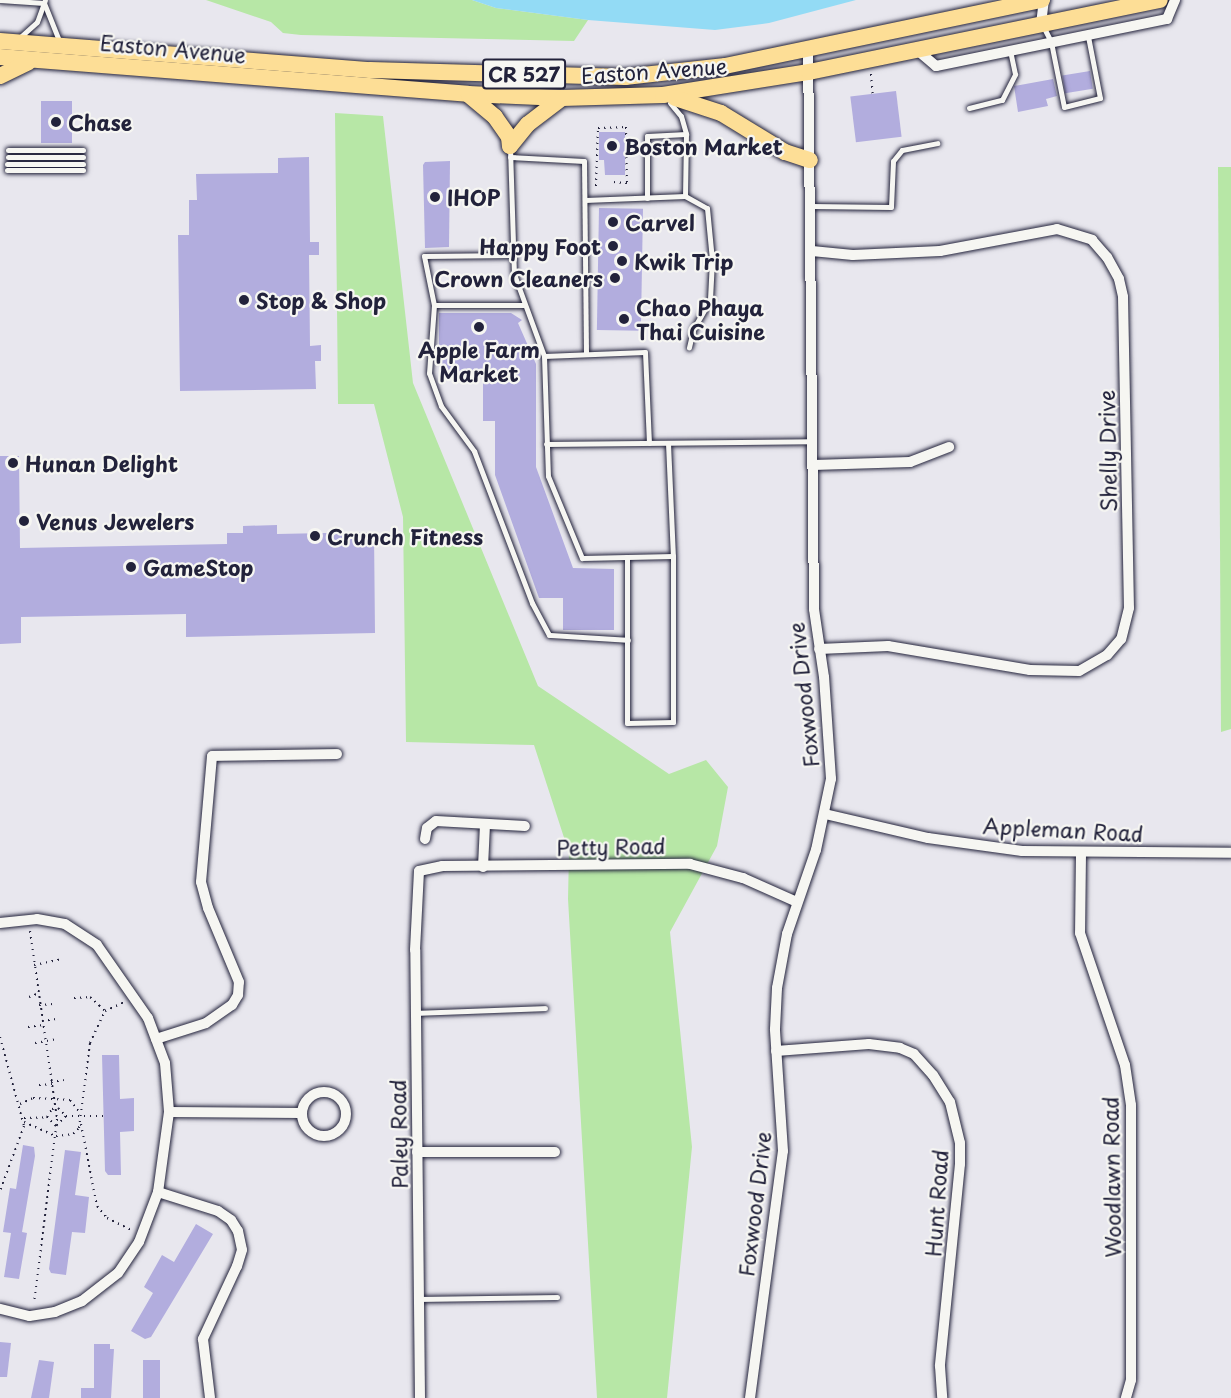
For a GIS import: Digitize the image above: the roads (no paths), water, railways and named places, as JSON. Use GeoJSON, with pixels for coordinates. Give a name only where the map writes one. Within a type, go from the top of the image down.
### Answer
{"type":"FeatureCollection","features":[{"type":"Feature","properties":{"kind":"main road","name":"Easton Avenue"},"geometry":{"type":"LineString","coordinates":[[7,42],[370,70],[625,76],[725,66],[1043,0]]}},
{"type":"Feature","properties":{"kind":"main road","name":"Easton Avenue"},"geometry":{"type":"LineString","coordinates":[[0,57],[468,94],[562,99],[663,95],[809,72],[1160,0]]}},
{"type":"Feature","properties":{"kind":"main road"},"geometry":{"type":"LineString","coordinates":[[0,76],[37,59]]}},
{"type":"Feature","properties":{"kind":"main road"},"geometry":{"type":"LineString","coordinates":[[468,94],[495,117],[509,137],[510,152]]}},
{"type":"Feature","properties":{"kind":"main road"},"geometry":{"type":"LineString","coordinates":[[663,95],[693,101],[721,113],[785,152],[810,160]]}},
{"type":"Feature","properties":{"kind":"main road"},"geometry":{"type":"LineString","coordinates":[[510,152],[528,124],[562,99]]}},
{"type":"Feature","properties":{"kind":"street"},"geometry":{"type":"LineString","coordinates":[[1041,24],[1043,0]]}},
{"type":"Feature","properties":{"kind":"street"},"geometry":{"type":"LineString","coordinates":[[917,50],[936,66],[1167,19],[1175,0]]}},
{"type":"Feature","properties":{"kind":"street","name":"Foxwood Drive"},"geometry":{"type":"LineString","coordinates":[[750,1398],[783,1151],[776,1051],[777,988],[797,902],[825,814],[831,758],[814,609],[812,251],[808,50]]}},
{"type":"Feature","properties":{"kind":"street","name":"Shelly Drive"},"geometry":{"type":"LineString","coordinates":[[812,251],[853,255],[940,250],[1057,229],[1092,240],[1107,256],[1119,279],[1123,297],[1129,608],[1122,639],[1107,656],[1079,671],[1030,670],[888,646],[819,649]]}},
{"type":"Feature","properties":{"kind":"street"},"geometry":{"type":"LineString","coordinates":[[813,465],[910,462],[949,447]]}},
{"type":"Feature","properties":{"kind":"street"},"geometry":{"type":"LineString","coordinates":[[156,1039],[206,1023],[232,1005],[238,995],[238,982],[208,908],[201,882],[212,756],[337,754]]}},
{"type":"Feature","properties":{"kind":"street","name":"Appleman Road"},"geometry":{"type":"LineString","coordinates":[[825,814],[928,838],[1022,851],[1081,854],[1231,853]]}},
{"type":"Feature","properties":{"kind":"street"},"geometry":{"type":"LineString","coordinates":[[425,839],[427,828],[436,821],[525,826]]}},
{"type":"Feature","properties":{"kind":"street"},"geometry":{"type":"LineString","coordinates":[[483,867],[485,824]]}},
{"type":"Feature","properties":{"kind":"street","name":"Woodlawn Road"},"geometry":{"type":"LineString","coordinates":[[1081,854],[1080,933],[1125,1065],[1131,1105],[1131,1380],[1126,1398]]}},
{"type":"Feature","properties":{"kind":"street","name":"Petty Road"},"geometry":{"type":"LineString","coordinates":[[419,870],[690,864],[743,878],[797,902]]}},
{"type":"Feature","properties":{"kind":"street","name":"Paley Road"},"geometry":{"type":"LineString","coordinates":[[419,870],[416,1013],[420,1398]]}},
{"type":"Feature","properties":{"kind":"street"},"geometry":{"type":"LineString","coordinates":[[0,923],[29,919],[75,928],[97,945],[135,997],[156,1039],[165,1063],[169,1112],[158,1192],[142,1235],[118,1273],[82,1301],[34,1315],[0,1309]]}},
{"type":"Feature","properties":{"kind":"street","name":"Hunt Road"},"geometry":{"type":"LineString","coordinates":[[776,1051],[869,1044],[900,1048],[914,1054],[933,1075],[950,1102],[960,1143],[960,1164],[939,1366],[942,1398]]}},
{"type":"Feature","properties":{"kind":"street"},"geometry":{"type":"LineString","coordinates":[[325,1091],[340,1098],[346,1114],[339,1130],[323,1137],[307,1129],[301,1113],[308,1097],[325,1091]]}},
{"type":"Feature","properties":{"kind":"street"},"geometry":{"type":"LineString","coordinates":[[169,1112],[301,1113]]}},
{"type":"Feature","properties":{"kind":"street"},"geometry":{"type":"LineString","coordinates":[[417,1152],[555,1152]]}},
{"type":"Feature","properties":{"kind":"street"},"geometry":{"type":"LineString","coordinates":[[158,1192],[218,1211],[231,1220],[238,1231],[242,1250],[237,1266],[203,1339],[210,1398]]}},
{"type":"Feature","properties":{"kind":"lane"},"geometry":{"type":"LineString","coordinates":[[0,0],[45,2]]}},
{"type":"Feature","properties":{"kind":"lane"},"geometry":{"type":"LineString","coordinates":[[7,42],[38,22],[45,2]]}},
{"type":"Feature","properties":{"kind":"lane"},"geometry":{"type":"LineString","coordinates":[[45,2],[62,47]]}},
{"type":"Feature","properties":{"kind":"lane"},"geometry":{"type":"LineString","coordinates":[[1041,24],[1051,42],[1064,107],[1100,99],[1088,35]]}},
{"type":"Feature","properties":{"kind":"lane"},"geometry":{"type":"LineString","coordinates":[[969,108],[1002,100],[1015,74],[1010,51]]}},
{"type":"Feature","properties":{"kind":"lane"},"geometry":{"type":"LineString","coordinates":[[663,95],[681,116],[686,134],[686,196]]}},
{"type":"Feature","properties":{"kind":"lane"},"geometry":{"type":"LineString","coordinates":[[647,198],[647,136],[686,134]]}},
{"type":"Feature","properties":{"kind":"lane"},"geometry":{"type":"LineString","coordinates":[[811,206],[891,207],[893,160],[902,150],[937,143]]}},
{"type":"Feature","properties":{"kind":"lane"},"geometry":{"type":"LineString","coordinates":[[586,354],[584,161],[510,152],[512,255],[523,305],[544,356],[546,444],[550,483],[582,558],[673,556]]}},
{"type":"Feature","properties":{"kind":"lane"},"geometry":{"type":"LineString","coordinates":[[83,160],[8,160],[83,160]]}},
{"type":"Feature","properties":{"kind":"lane"},"geometry":{"type":"LineString","coordinates":[[585,200],[686,196],[710,212],[712,260],[710,300],[693,330],[688,348]]}},
{"type":"Feature","properties":{"kind":"lane"},"geometry":{"type":"LineString","coordinates":[[512,255],[424,256],[434,305],[429,373],[441,406],[474,451],[540,623],[549,635],[566,639],[628,640]]}},
{"type":"Feature","properties":{"kind":"lane"},"geometry":{"type":"LineString","coordinates":[[434,305],[523,305]]}},
{"type":"Feature","properties":{"kind":"lane"},"geometry":{"type":"LineString","coordinates":[[544,356],[645,352],[649,443]]}},
{"type":"Feature","properties":{"kind":"lane"},"geometry":{"type":"LineString","coordinates":[[546,444],[812,441]]}},
{"type":"Feature","properties":{"kind":"lane"},"geometry":{"type":"LineString","coordinates":[[627,557],[627,723],[673,722],[673,556],[668,443]]}},
{"type":"Feature","properties":{"kind":"lane"},"geometry":{"type":"LineString","coordinates":[[416,1013],[545,1008]]}},
{"type":"Feature","properties":{"kind":"lane"},"geometry":{"type":"LineString","coordinates":[[419,1299],[557,1297]]}},
{"type":"Feature","properties":{"kind":"water"},"geometry":{"type":"Polygon","coordinates":[[[472,0],[856,0],[769,23],[715,30],[588,20],[496,8],[472,0]]]}},
{"type":"Feature","properties":{"kind":"place","name":"Chase"},"geometry":{"type":"Point","coordinates":[56,122]}},
{"type":"Feature","properties":{"kind":"place","name":"Boston Market"},"geometry":{"type":"Point","coordinates":[612,146]}},
{"type":"Feature","properties":{"kind":"place","name":"IHOP"},"geometry":{"type":"Point","coordinates":[435,197]}},
{"type":"Feature","properties":{"kind":"place","name":"Carvel"},"geometry":{"type":"Point","coordinates":[613,222]}},
{"type":"Feature","properties":{"kind":"place","name":"Happy Foot"},"geometry":{"type":"Point","coordinates":[613,246]}},
{"type":"Feature","properties":{"kind":"place","name":"Kwik Trip"},"geometry":{"type":"Point","coordinates":[622,261]}},
{"type":"Feature","properties":{"kind":"place","name":"Crown Cleaners"},"geometry":{"type":"Point","coordinates":[615,278]}},
{"type":"Feature","properties":{"kind":"place","name":"Stop & Shop"},"geometry":{"type":"Point","coordinates":[244,300]}},
{"type":"Feature","properties":{"kind":"place","name":"Chao Phaya Thai Cuisine"},"geometry":{"type":"Point","coordinates":[624,319]}},
{"type":"Feature","properties":{"kind":"place","name":"Apple Farm Market"},"geometry":{"type":"Point","coordinates":[479,327]}},
{"type":"Feature","properties":{"kind":"place","name":"Hunan Delight"},"geometry":{"type":"Point","coordinates":[13,463]}},
{"type":"Feature","properties":{"kind":"place","name":"Venus Jewelers"},"geometry":{"type":"Point","coordinates":[24,521]}},
{"type":"Feature","properties":{"kind":"place","name":"Crunch Fitness"},"geometry":{"type":"Point","coordinates":[315,536]}},
{"type":"Feature","properties":{"kind":"place","name":"GameStop"},"geometry":{"type":"Point","coordinates":[131,567]}}]}
